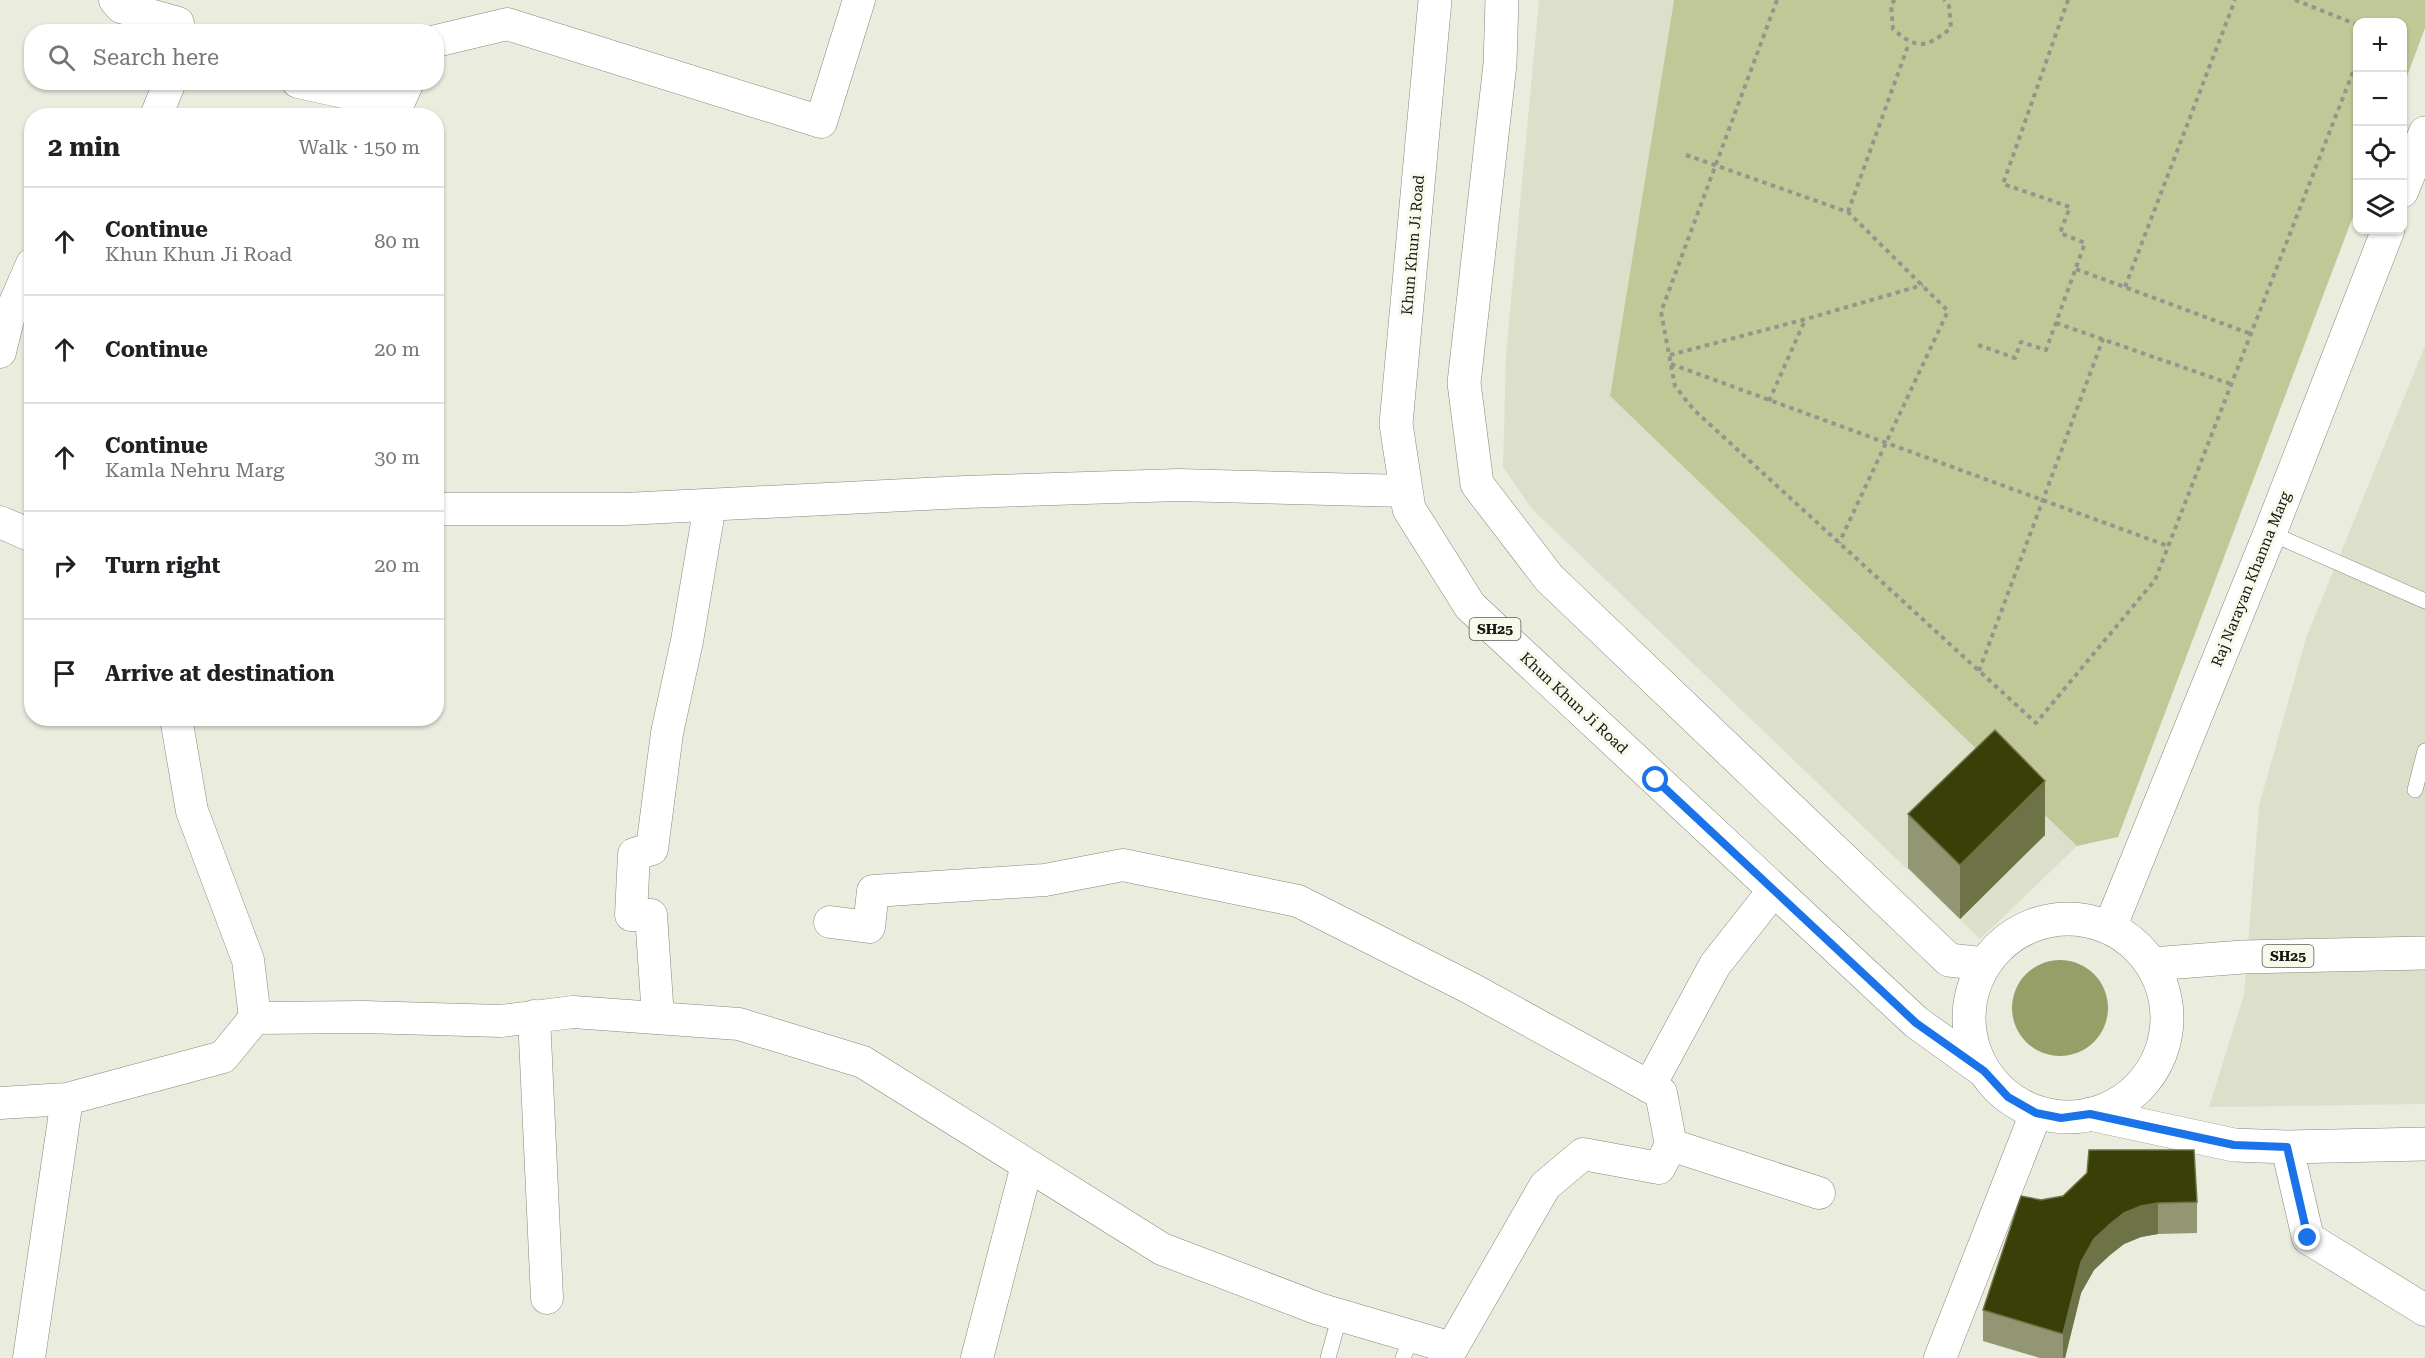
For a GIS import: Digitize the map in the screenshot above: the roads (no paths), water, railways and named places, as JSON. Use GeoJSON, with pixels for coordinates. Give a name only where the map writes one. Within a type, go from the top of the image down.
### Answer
{"type":"FeatureCollection","features":[{"type":"Feature","properties":{"kind":"main road","name":"Khun Khun Ji Road"},"geometry":{"type":"LineString","coordinates":[[1435,0],[1396,424],[1409,509],[1470,606],[1916,1023],[1984,1071]]}},
{"type":"Feature","properties":{"kind":"main road"},"geometry":{"type":"LineString","coordinates":[[1502,0],[1500,64],[1464,383],[1478,484],[1549,578],[1940,952],[1949,960],[1984,964]]}},
{"type":"Feature","properties":{"kind":"main road"},"geometry":{"type":"LineString","coordinates":[[2407,180],[2425,133]]}},
{"type":"Feature","properties":{"kind":"main road","name":"Raj Narayan Khanna Marg"},"geometry":{"type":"LineString","coordinates":[[2110,927],[2270,533],[2386,234]]}},
{"type":"Feature","properties":{"kind":"main road","name":"SH25"},"geometry":{"type":"LineString","coordinates":[[2055,919],[2088,920],[2110,927],[2130,939],[2152,963],[2166,998],[2165,1038],[2160,1056],[2149,1076],[2122,1101],[2090,1114],[2061,1118],[2036,1113],[2008,1097],[1984,1071],[1970,1036],[1970,997],[1984,964],[2013,934],[2055,919]]}},
{"type":"Feature","properties":{"kind":"main road","name":"SH25"},"geometry":{"type":"LineString","coordinates":[[2152,963],[2243,957],[2425,953]]}},
{"type":"Feature","properties":{"kind":"main road","name":"SH25"},"geometry":{"type":"LineString","coordinates":[[2090,1114],[2234,1145],[2287,1147],[2425,1144]]}},
{"type":"Feature","properties":{"kind":"street"},"geometry":{"type":"LineString","coordinates":[[115,0],[121,8],[183,18]]}},
{"type":"Feature","properties":{"kind":"street"},"geometry":{"type":"LineString","coordinates":[[444,38],[507,24],[821,122],[859,0]]}},
{"type":"Feature","properties":{"kind":"street"},"geometry":{"type":"LineString","coordinates":[[159,108],[167,90]]}},
{"type":"Feature","properties":{"kind":"street"},"geometry":{"type":"LineString","coordinates":[[333,90],[398,105],[405,90]]}},
{"type":"Feature","properties":{"kind":"street"},"geometry":{"type":"LineString","coordinates":[[0,352],[8,319],[24,282]]}},
{"type":"Feature","properties":{"kind":"street"},"geometry":{"type":"LineString","coordinates":[[444,509],[625,509],[1178,485],[1406,491]]}},
{"type":"Feature","properties":{"kind":"street"},"geometry":{"type":"LineString","coordinates":[[658,1017],[651,915],[631,915],[634,854],[652,849],[667,733],[687,641],[710,504]]}},
{"type":"Feature","properties":{"kind":"street"},"geometry":{"type":"LineString","coordinates":[[0,522],[24,532]]}},
{"type":"Feature","properties":{"kind":"street"},"geometry":{"type":"LineString","coordinates":[[0,1103],[67,1099],[223,1057],[255,1018],[248,960],[192,811],[177,726]]}},
{"type":"Feature","properties":{"kind":"street"},"geometry":{"type":"LineString","coordinates":[[255,1018],[364,1017],[501,1021],[573,1012],[739,1024],[863,1062],[1162,1250],[1340,1315],[1407,1347],[1452,1348],[1545,1186],[1583,1154],[1659,1168],[1671,1145],[1661,1094],[1649,1086],[1470,988],[1298,901],[1123,865],[1045,880],[873,891],[869,927],[830,922]]}},
{"type":"Feature","properties":{"kind":"street"},"geometry":{"type":"LineString","coordinates":[[1649,1086],[1715,965],[1774,890]]}},
{"type":"Feature","properties":{"kind":"street"},"geometry":{"type":"LineString","coordinates":[[534,1016],[547,1298]]}},
{"type":"Feature","properties":{"kind":"street"},"geometry":{"type":"LineString","coordinates":[[29,1358],[67,1099]]}},
{"type":"Feature","properties":{"kind":"street"},"geometry":{"type":"LineString","coordinates":[[1940,1358],[2036,1113]]}},
{"type":"Feature","properties":{"kind":"street"},"geometry":{"type":"LineString","coordinates":[[1671,1145],[1819,1193]]}},
{"type":"Feature","properties":{"kind":"street"},"geometry":{"type":"LineString","coordinates":[[2287,1147],[2308,1238],[2425,1310]]}},
{"type":"Feature","properties":{"kind":"street"},"geometry":{"type":"LineString","coordinates":[[977,1358],[1027,1165]]}},
{"type":"Feature","properties":{"kind":"lane"},"geometry":{"type":"LineString","coordinates":[[2270,533],[2425,601]]}},
{"type":"Feature","properties":{"kind":"lane"},"geometry":{"type":"LineString","coordinates":[[2415,790],[2425,751]]}},
{"type":"Feature","properties":{"kind":"lane"},"geometry":{"type":"LineString","coordinates":[[1328,1358],[1340,1315]]}}]}
